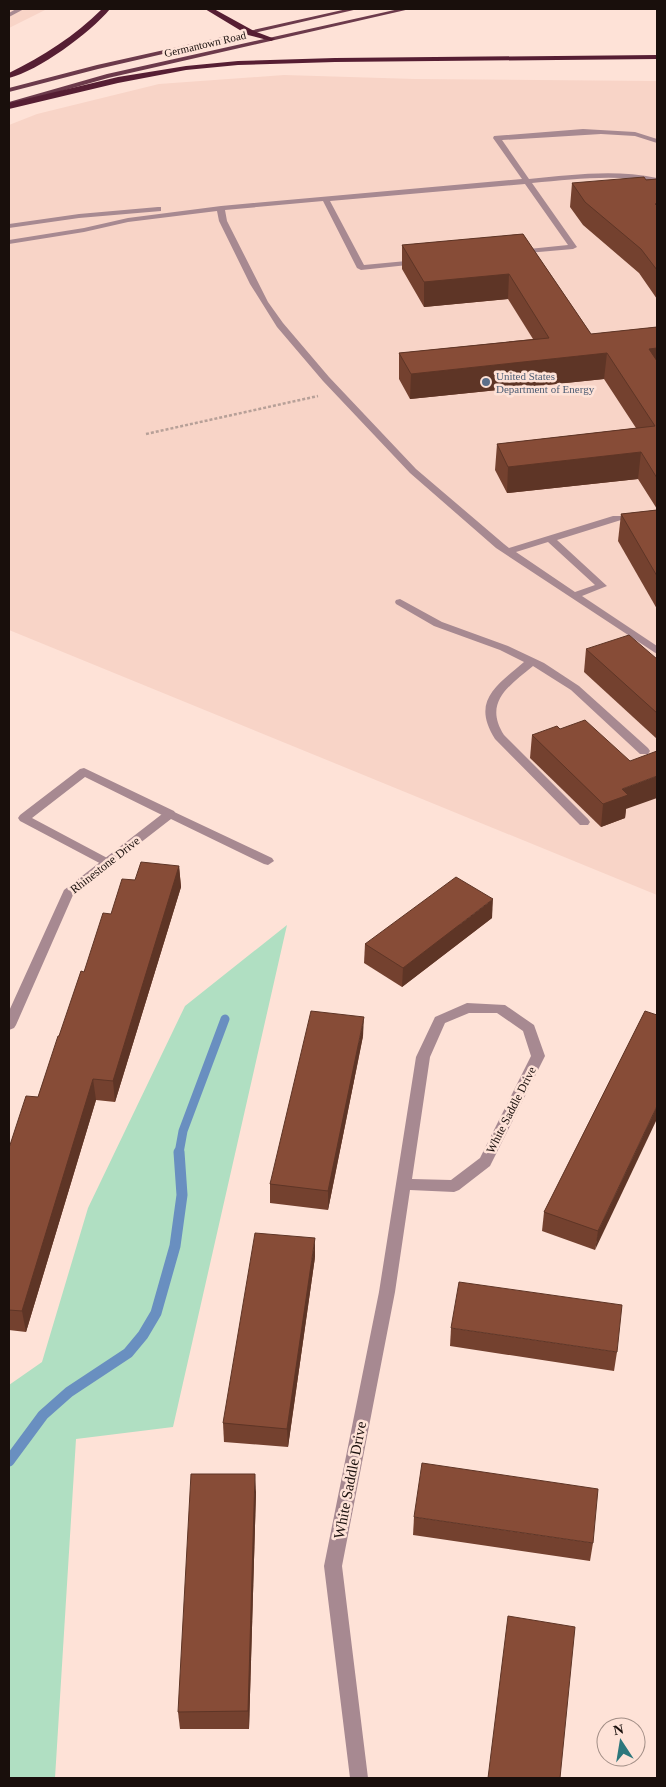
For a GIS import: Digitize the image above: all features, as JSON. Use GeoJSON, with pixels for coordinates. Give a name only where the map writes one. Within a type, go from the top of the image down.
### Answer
{"type":"FeatureCollection","features":[{"type":"Feature","properties":{"kind":"highway"},"geometry":{"type":"LineString","coordinates":[[9,76],[44,58],[72,40],[94,22],[106,9]]}},
{"type":"Feature","properties":{"kind":"highway"},"geometry":{"type":"LineString","coordinates":[[209,9],[251,32],[271,40]]}},
{"type":"Feature","properties":{"kind":"highway"},"geometry":{"type":"LineString","coordinates":[[9,105],[118,80],[186,68],[238,63],[326,60],[657,57]]}},
{"type":"Feature","properties":{"kind":"main road","name":"Germantown Road"},"geometry":{"type":"LineString","coordinates":[[9,90],[97,67],[356,9]]}},
{"type":"Feature","properties":{"kind":"main road","name":"Germantown Road"},"geometry":{"type":"LineString","coordinates":[[9,105],[107,76],[407,9]]}},
{"type":"Feature","properties":{"kind":"street"},"geometry":{"type":"LineString","coordinates":[[9,15],[21,9]]}},
{"type":"Feature","properties":{"kind":"street"},"geometry":{"type":"LineString","coordinates":[[506,254],[573,247],[497,138],[548,134],[619,133],[636,134],[657,141]]}},
{"type":"Feature","properties":{"kind":"street"},"geometry":{"type":"LineString","coordinates":[[9,242],[84,230],[128,220],[221,208],[325,198],[597,174],[630,174],[657,180]]}},
{"type":"Feature","properties":{"kind":"street"},"geometry":{"type":"LineString","coordinates":[[325,198],[361,268],[429,261]]}},
{"type":"Feature","properties":{"kind":"street"},"geometry":{"type":"LineString","coordinates":[[9,226],[134,210],[221,208]]}},
{"type":"Feature","properties":{"kind":"street"},"geometry":{"type":"LineString","coordinates":[[221,208],[223,221],[264,302],[296,346],[412,471],[500,546],[657,651]]}},
{"type":"Feature","properties":{"kind":"street"},"geometry":{"type":"LineString","coordinates":[[509,551],[617,518]]}},
{"type":"Feature","properties":{"kind":"street"},"geometry":{"type":"LineString","coordinates":[[549,538],[602,586],[575,595]]}},
{"type":"Feature","properties":{"kind":"street"},"geometry":{"type":"LineString","coordinates":[[400,602],[438,624],[504,648],[532,661],[575,688],[644,751]]}},
{"type":"Feature","properties":{"kind":"street"},"geometry":{"type":"LineString","coordinates":[[532,661],[494,697],[490,711],[491,723],[499,737],[584,822]]}},
{"type":"Feature","properties":{"kind":"street"},"geometry":{"type":"LineString","coordinates":[[107,863],[24,818],[84,772],[268,861]]}},
{"type":"Feature","properties":{"kind":"street","name":"Rhinestone Drive"},"geometry":{"type":"LineString","coordinates":[[9,1026],[68,893],[170,814]]}},
{"type":"Feature","properties":{"kind":"street","name":"White Saddle Drive"},"geometry":{"type":"LineString","coordinates":[[359,1778],[333,1566],[387,1292],[423,1057],[440,1020],[467,1008],[500,1008],[529,1028],[538,1056],[485,1162],[454,1186],[404,1184]]}},
{"type":"Feature","properties":{"kind":"path"},"geometry":{"type":"LineString","coordinates":[[146,434],[337,392]]}},
{"type":"Feature","properties":{"kind":"shaded area"},"geometry":{"type":"Polygon","coordinates":[[[9,9],[47,9],[9,28],[9,9]]]}},
{"type":"Feature","properties":{"kind":"shaded area"},"geometry":{"type":"Polygon","coordinates":[[[284,75],[415,79],[657,81],[657,895],[9,630],[9,125],[37,114],[159,84],[284,75]]]}},
{"type":"Feature","properties":{"kind":"green space"},"geometry":{"type":"Polygon","coordinates":[[[287,925],[173,1427],[76,1439],[55,1778],[9,1778],[9,1385],[42,1362],[88,1208],[185,1006],[287,925]]]}},
{"type":"Feature","properties":{"kind":"building"},"geometry":{"type":"Polygon","coordinates":[[[644,177],[646,180],[657,179],[657,203],[655,204],[657,206],[657,270],[641,249],[585,202],[572,183],[644,177]]]}},
{"type":"Feature","properties":{"kind":"building"},"geometry":{"type":"Polygon","coordinates":[[[523,234],[591,334],[657,327],[657,348],[649,349],[657,361],[657,478],[641,452],[508,467],[497,444],[655,426],[607,353],[411,374],[399,353],[549,338],[509,274],[424,282],[402,245],[523,234]]]}},
{"type":"Feature","properties":{"kind":"building"},"geometry":{"type":"Polygon","coordinates":[[[657,510],[657,576],[621,514],[657,510]]]}},
{"type":"Feature","properties":{"kind":"building"},"geometry":{"type":"Polygon","coordinates":[[[629,635],[657,659],[657,713],[586,649],[629,635]]]}},
{"type":"Feature","properties":{"kind":"building"},"geometry":{"type":"Polygon","coordinates":[[[585,720],[630,761],[657,751],[657,776],[622,789],[628,795],[603,804],[532,735],[557,726],[560,729],[585,720]]]}},
{"type":"Feature","properties":{"kind":"building"},"geometry":{"type":"Polygon","coordinates":[[[141,862],[179,866],[113,1081],[93,1079],[22,1311],[9,1310],[9,1148],[26,1096],[38,1097],[81,971],[84,972],[103,913],[111,914],[122,879],[135,880],[141,862]]]}},
{"type":"Feature","properties":{"kind":"building"},"geometry":{"type":"Polygon","coordinates":[[[456,877],[493,899],[403,968],[365,944],[456,877]]]}},
{"type":"Feature","properties":{"kind":"building"},"geometry":{"type":"Polygon","coordinates":[[[311,1011],[364,1017],[328,1191],[270,1184],[311,1011]]]}},
{"type":"Feature","properties":{"kind":"building"},"geometry":{"type":"Polygon","coordinates":[[[645,1011],[657,1015],[657,1106],[598,1231],[544,1212],[645,1011]]]}},
{"type":"Feature","properties":{"kind":"building"},"geometry":{"type":"Polygon","coordinates":[[[255,1233],[315,1238],[287,1429],[223,1423],[255,1233]]]}},
{"type":"Feature","properties":{"kind":"building"},"geometry":{"type":"Polygon","coordinates":[[[459,1282],[622,1305],[617,1352],[451,1328],[459,1282]]]}},
{"type":"Feature","properties":{"kind":"building"},"geometry":{"type":"Polygon","coordinates":[[[422,1463],[598,1489],[593,1543],[414,1517],[422,1463]]]}},
{"type":"Feature","properties":{"kind":"building"},"geometry":{"type":"Polygon","coordinates":[[[191,1474],[255,1474],[248,1711],[178,1712],[191,1474]]]}},
{"type":"Feature","properties":{"kind":"building"},"geometry":{"type":"Polygon","coordinates":[[[508,1616],[575,1627],[560,1778],[488,1778],[508,1616]]]}},
{"type":"Feature","properties":{"kind":"waterway"},"geometry":{"type":"LineString","coordinates":[[179,1153],[183,1131],[225,1019]]}},
{"type":"Feature","properties":{"kind":"waterway"},"geometry":{"type":"LineString","coordinates":[[9,1461],[43,1415],[69,1392],[128,1353],[143,1335],[156,1313],[175,1246],[182,1195],[179,1153]]}},
{"type":"Feature","properties":{"kind":"place","name":"United States Department of Energy"},"geometry":{"type":"Point","coordinates":[486,382]}}]}
